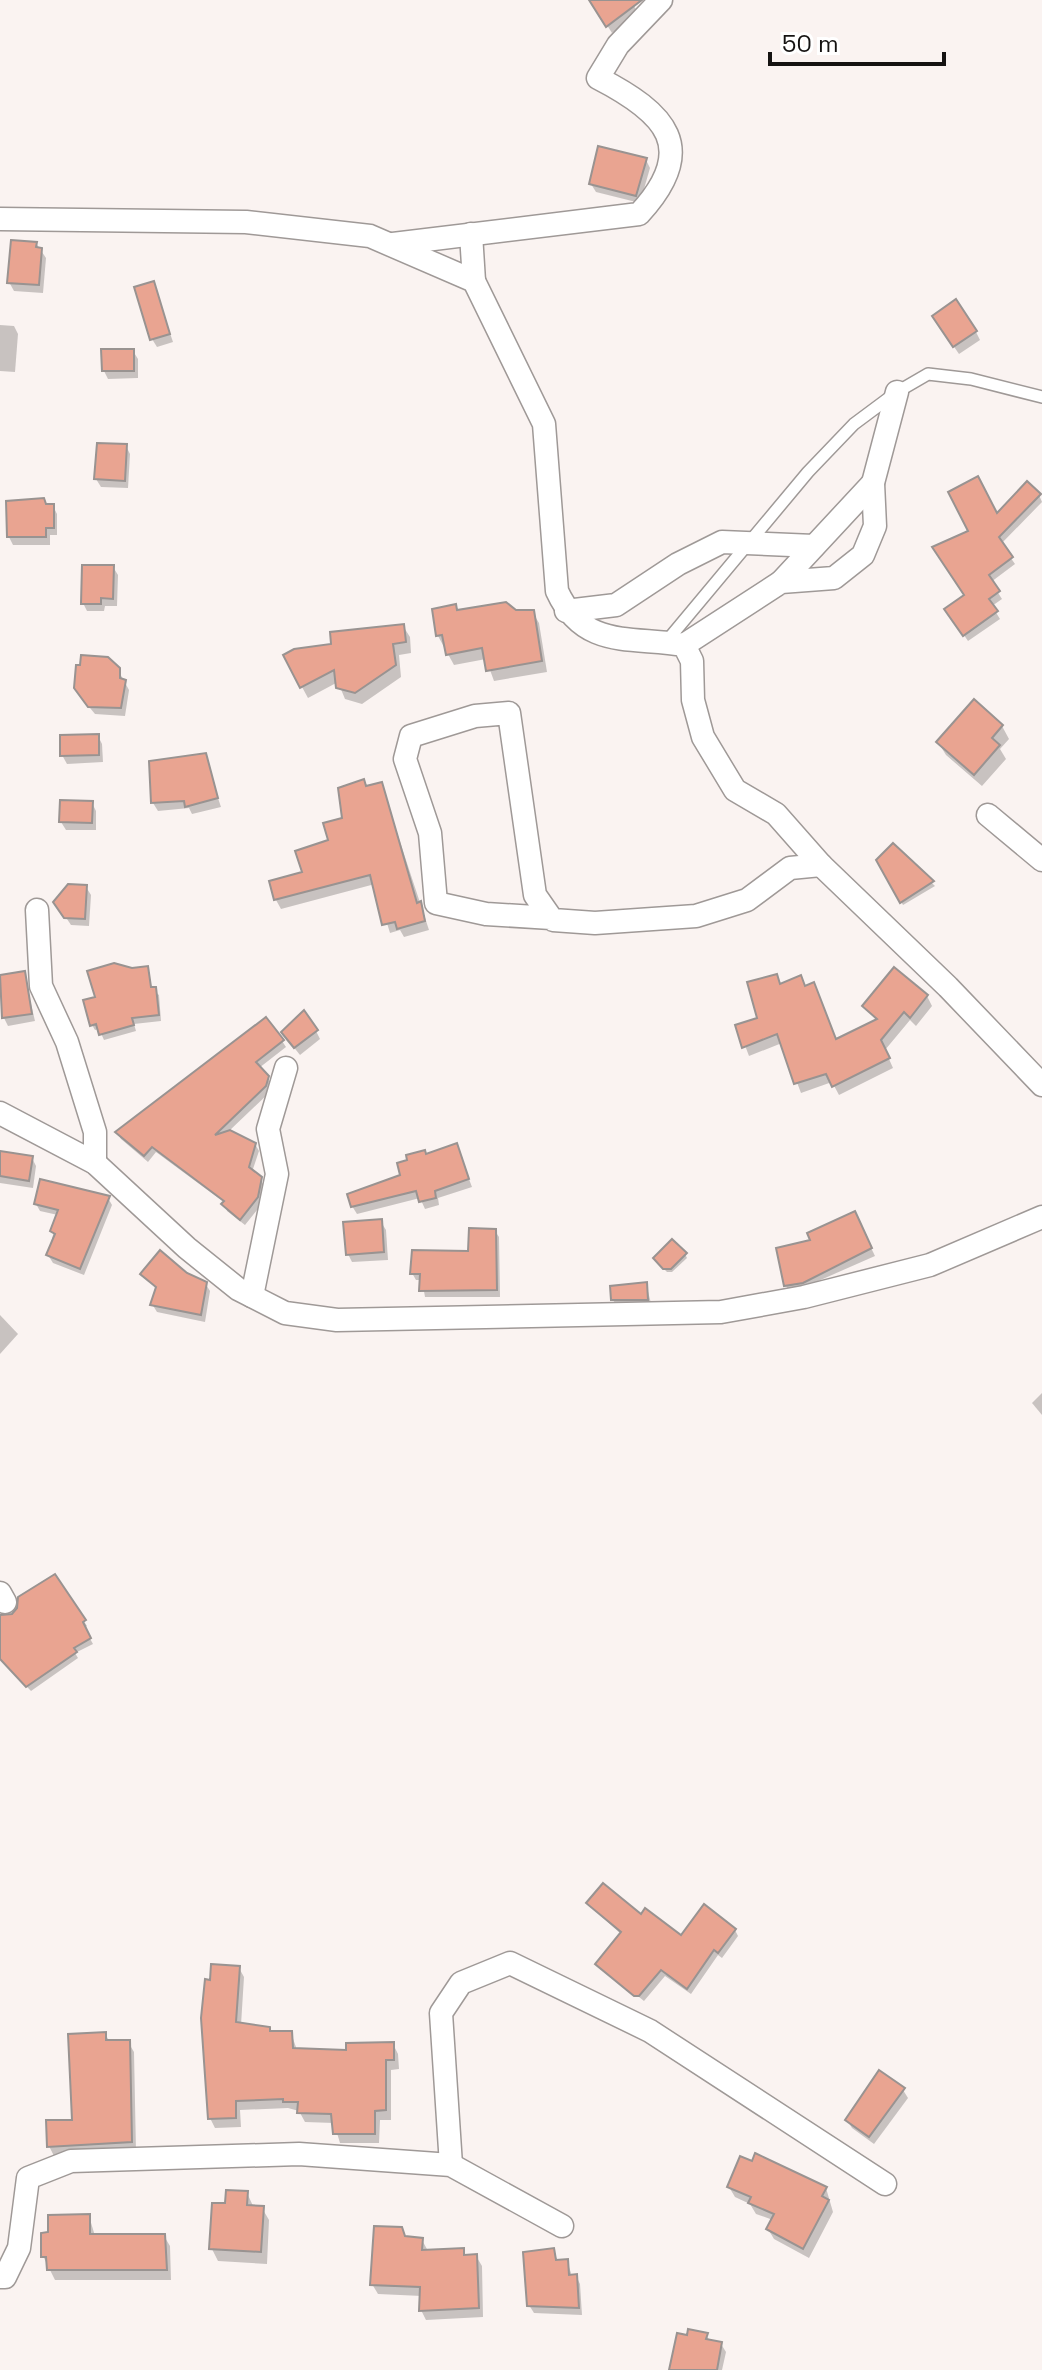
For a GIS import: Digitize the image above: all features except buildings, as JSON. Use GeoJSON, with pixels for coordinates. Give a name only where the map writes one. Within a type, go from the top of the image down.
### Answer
{"type":"FeatureCollection","features":[{"type":"Feature","properties":{"kind":"street"},"geometry":{"type":"LineString","coordinates":[[388,244],[639,214],[659,192],[672,166],[670,142],[641,101],[598,78],[618,45],[661,0]]}},
{"type":"Feature","properties":{"kind":"street"},"geometry":{"type":"LineString","coordinates":[[0,219],[246,222],[370,236],[474,281]]}},
{"type":"Feature","properties":{"kind":"street"},"geometry":{"type":"LineString","coordinates":[[471,234],[474,281],[544,424],[557,591],[566,611],[590,629],[614,640],[675,643],[781,582],[873,483]]}},
{"type":"Feature","properties":{"kind":"street"},"geometry":{"type":"LineString","coordinates":[[781,582],[834,578],[863,555],[875,526],[873,483],[897,392]]}},
{"type":"Feature","properties":{"kind":"street"},"geometry":{"type":"LineString","coordinates":[[566,611],[616,605],[678,564],[722,542],[814,546]]}},
{"type":"Feature","properties":{"kind":"street"},"geometry":{"type":"LineString","coordinates":[[675,643],[692,661],[693,700],[703,737],[735,790],[776,814],[821,865],[948,987],[996,1041],[1042,1085]]}},
{"type":"Feature","properties":{"kind":"street"},"geometry":{"type":"LineString","coordinates":[[551,918],[535,895],[509,713],[475,716],[411,736],[405,759],[430,833],[436,903],[486,914],[595,923],[696,916],[747,900],[790,868],[821,865]]}},
{"type":"Feature","properties":{"kind":"street"},"geometry":{"type":"LineString","coordinates":[[988,815],[1042,860]]}},
{"type":"Feature","properties":{"kind":"street"},"geometry":{"type":"LineString","coordinates":[[37,910],[41,986],[67,1042],[95,1132],[95,1163]]}},
{"type":"Feature","properties":{"kind":"street"},"geometry":{"type":"LineString","coordinates":[[252,1296],[277,1174],[268,1129],[286,1068]]}},
{"type":"Feature","properties":{"kind":"street"},"geometry":{"type":"LineString","coordinates":[[0,1113],[95,1163],[187,1248],[252,1296],[285,1313],[337,1320],[721,1312],[804,1297],[930,1265],[1041,1219]]}},
{"type":"Feature","properties":{"kind":"street"},"geometry":{"type":"LineString","coordinates":[[451,2165],[441,2013],[461,1983],[510,1963],[650,2031],[885,2184]]}},
{"type":"Feature","properties":{"kind":"street"},"geometry":{"type":"LineString","coordinates":[[0,2277],[5,2277],[19,2248],[28,2178],[71,2161],[299,2154],[451,2165],[562,2226]]}},
{"type":"Feature","properties":{"kind":"lane"},"geometry":{"type":"LineString","coordinates":[[675,643],[808,472],[854,424],[897,392],[928,374],[971,379],[1042,397]]}}]}
